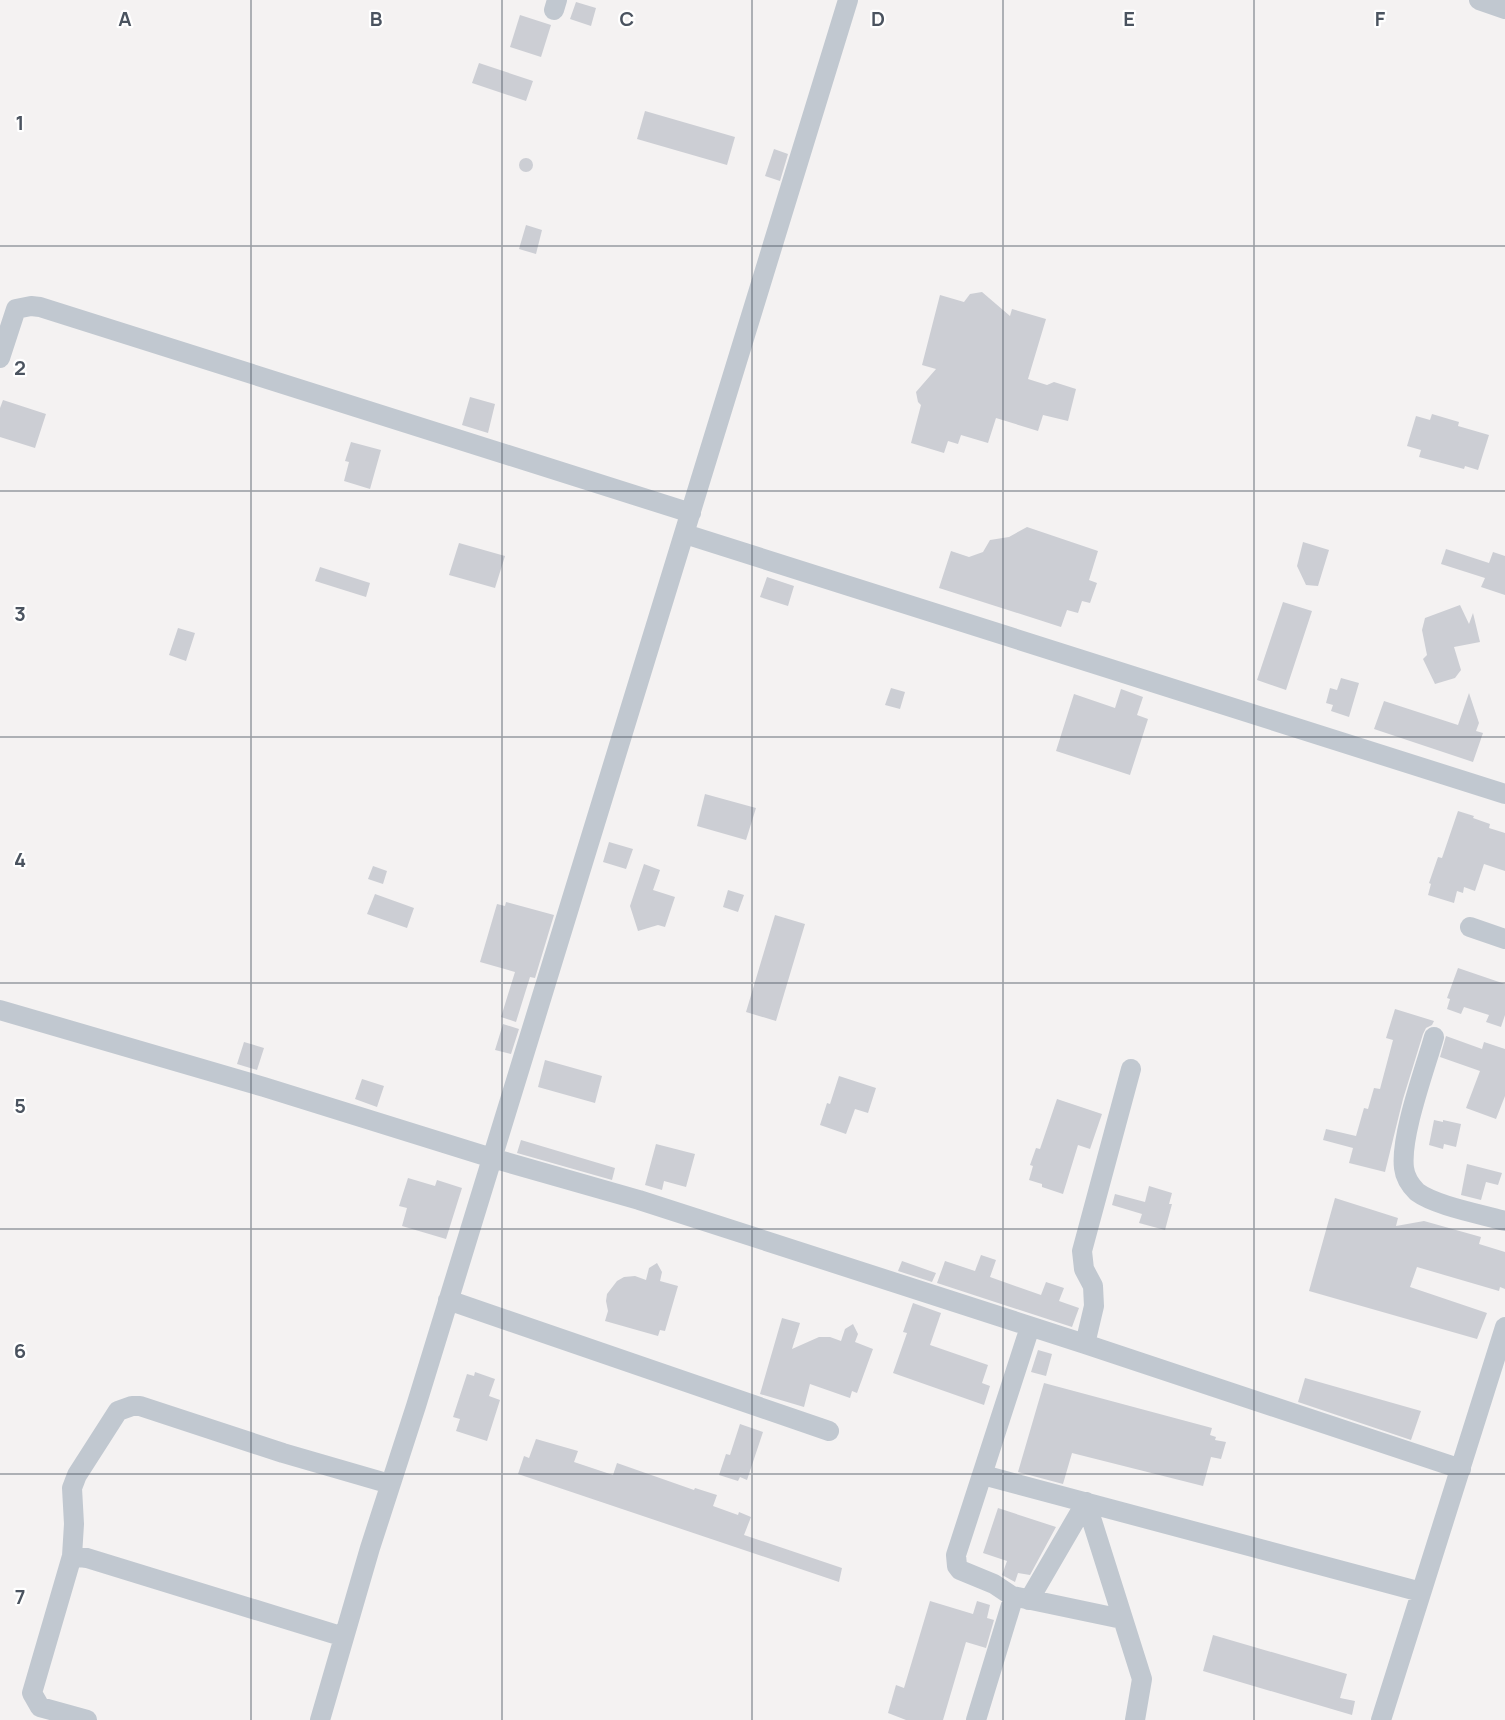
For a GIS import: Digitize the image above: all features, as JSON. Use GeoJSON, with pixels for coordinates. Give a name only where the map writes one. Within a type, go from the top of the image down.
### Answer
{"type":"FeatureCollection","features":[{"type":"Feature","properties":{"kind":"street"},"geometry":{"type":"LineString","coordinates":[[320,1720],[390,1484],[416,1406],[848,0]]}},
{"type":"Feature","properties":{"kind":"street"},"geometry":{"type":"LineString","coordinates":[[1479,0],[1505,9]]}},
{"type":"Feature","properties":{"kind":"street"},"geometry":{"type":"LineString","coordinates":[[0,358],[16,309],[40,307],[691,513]]}},
{"type":"Feature","properties":{"kind":"street"},"geometry":{"type":"LineString","coordinates":[[685,534],[1505,794]]}},
{"type":"Feature","properties":{"kind":"street"},"geometry":{"type":"LineString","coordinates":[[1470,927],[1505,939]]}},
{"type":"Feature","properties":{"kind":"street"},"geometry":{"type":"LineString","coordinates":[[0,1010],[639,1200],[1085,1344],[1461,1469]]}},
{"type":"Feature","properties":{"kind":"street"},"geometry":{"type":"LineString","coordinates":[[1434,1037],[1405,1145],[1404,1168],[1408,1180],[1416,1191],[1430,1200],[1505,1221]]}},
{"type":"Feature","properties":{"kind":"street"},"geometry":{"type":"LineString","coordinates":[[1085,1344],[1094,1306],[1093,1286],[1084,1269],[1082,1251],[1131,1069]]}},
{"type":"Feature","properties":{"kind":"street"},"geometry":{"type":"LineString","coordinates":[[448,1300],[829,1431]]}},
{"type":"Feature","properties":{"kind":"street"},"geometry":{"type":"LineString","coordinates":[[1381,1720],[1505,1326]]}},
{"type":"Feature","properties":{"kind":"street"},"geometry":{"type":"LineString","coordinates":[[1030,1327],[956,1561],[960,1570],[1020,1598],[1122,1619]]}},
{"type":"Feature","properties":{"kind":"street"},"geometry":{"type":"LineString","coordinates":[[87,1720],[40,1707],[32,1693],[72,1556],[74,1524],[72,1488],[77,1475],[118,1411],[132,1406],[140,1407],[283,1453],[390,1484]]}},
{"type":"Feature","properties":{"kind":"street"},"geometry":{"type":"LineString","coordinates":[[983,1475],[1421,1592]]}},
{"type":"Feature","properties":{"kind":"street"},"geometry":{"type":"LineString","coordinates":[[976,1720],[1012,1602],[1020,1598],[1086,1503]]}},
{"type":"Feature","properties":{"kind":"street"},"geometry":{"type":"LineString","coordinates":[[1086,1503],[1142,1679],[1135,1720]]}},
{"type":"Feature","properties":{"kind":"street"},"geometry":{"type":"LineString","coordinates":[[72,1556],[82,1557],[344,1637]]}},
{"type":"Feature","properties":{"kind":"building"},"geometry":{"type":"Polygon","coordinates":[[[576,2],[596,8],[591,26],[570,19],[576,2]]]}},
{"type":"Feature","properties":{"kind":"building"},"geometry":{"type":"Polygon","coordinates":[[[520,15],[551,25],[541,57],[510,47],[520,15]]]}},
{"type":"Feature","properties":{"kind":"building"},"geometry":{"type":"Polygon","coordinates":[[[479,63],[533,81],[526,101],[472,83],[479,63]]]}},
{"type":"Feature","properties":{"kind":"building"},"geometry":{"type":"Polygon","coordinates":[[[645,111],[735,137],[727,165],[637,139],[645,111]]]}},
{"type":"Feature","properties":{"kind":"building"},"geometry":{"type":"Polygon","coordinates":[[[774,149],[788,154],[780,181],[765,176],[774,149]]]}},
{"type":"Feature","properties":{"kind":"building"},"geometry":{"type":"Polygon","coordinates":[[[523,158],[529,158],[533,165],[529,172],[523,172],[519,168],[519,162],[523,158]]]}},
{"type":"Feature","properties":{"kind":"building"},"geometry":{"type":"Polygon","coordinates":[[[526,225],[542,230],[536,254],[519,249],[526,225]]]}},
{"type":"Feature","properties":{"kind":"building"},"geometry":{"type":"Polygon","coordinates":[[[982,292],[1010,316],[1012,309],[1046,319],[1028,379],[1047,385],[1054,382],[1076,389],[1068,421],[1043,415],[1038,431],[996,418],[988,443],[961,435],[958,444],[948,441],[944,453],[911,443],[921,405],[916,392],[936,369],[922,365],[940,295],[964,302],[970,294],[982,292]]]}},
{"type":"Feature","properties":{"kind":"building"},"geometry":{"type":"Polygon","coordinates":[[[470,397],[495,404],[488,433],[462,425],[470,397]]]}},
{"type":"Feature","properties":{"kind":"building"},"geometry":{"type":"Polygon","coordinates":[[[3,400],[46,414],[35,448],[0,437],[0,408],[3,400]]]}},
{"type":"Feature","properties":{"kind":"building"},"geometry":{"type":"Polygon","coordinates":[[[1432,414],[1459,422],[1458,426],[1489,435],[1478,470],[1465,466],[1464,469],[1419,457],[1421,450],[1407,446],[1416,416],[1430,420],[1432,414]]]}},
{"type":"Feature","properties":{"kind":"building"},"geometry":{"type":"Polygon","coordinates":[[[351,442],[381,450],[370,489],[344,481],[349,462],[345,461],[351,442]]]}},
{"type":"Feature","properties":{"kind":"building"},"geometry":{"type":"Polygon","coordinates":[[[1027,527],[1098,551],[1089,580],[1097,583],[1090,603],[1082,601],[1078,613],[1067,610],[1061,627],[939,588],[951,551],[969,557],[983,552],[990,540],[1009,537],[1027,527]]]}},
{"type":"Feature","properties":{"kind":"building"},"geometry":{"type":"Polygon","coordinates":[[[1303,542],[1329,550],[1318,586],[1306,585],[1297,566],[1303,542]]]}},
{"type":"Feature","properties":{"kind":"building"},"geometry":{"type":"Polygon","coordinates":[[[459,543],[505,556],[495,588],[449,575],[459,543]]]}},
{"type":"Feature","properties":{"kind":"building"},"geometry":{"type":"Polygon","coordinates":[[[1446,549],[1489,563],[1493,552],[1505,556],[1505,595],[1481,587],[1485,578],[1441,564],[1446,549]]]}},
{"type":"Feature","properties":{"kind":"building"},"geometry":{"type":"Polygon","coordinates":[[[320,567],[370,583],[366,597],[315,581],[320,567]]]}},
{"type":"Feature","properties":{"kind":"building"},"geometry":{"type":"Polygon","coordinates":[[[767,577],[794,586],[788,606],[760,597],[767,577]]]}},
{"type":"Feature","properties":{"kind":"building"},"geometry":{"type":"Polygon","coordinates":[[[1283,602],[1312,611],[1286,690],[1257,680],[1283,602]]]}},
{"type":"Feature","properties":{"kind":"building"},"geometry":{"type":"Polygon","coordinates":[[[1460,605],[1469,624],[1473,613],[1480,642],[1454,647],[1461,670],[1455,678],[1435,684],[1423,659],[1427,655],[1422,630],[1425,618],[1460,605]]]}},
{"type":"Feature","properties":{"kind":"building"},"geometry":{"type":"Polygon","coordinates":[[[178,628],[195,633],[186,661],[169,655],[178,628]]]}},
{"type":"Feature","properties":{"kind":"building"},"geometry":{"type":"Polygon","coordinates":[[[1341,678],[1359,683],[1349,717],[1331,711],[1333,705],[1326,703],[1330,688],[1337,690],[1341,678]]]}},
{"type":"Feature","properties":{"kind":"building"},"geometry":{"type":"Polygon","coordinates":[[[891,688],[905,692],[900,709],[885,705],[891,688]]]}},
{"type":"Feature","properties":{"kind":"building"},"geometry":{"type":"Polygon","coordinates":[[[1121,689],[1143,697],[1137,715],[1148,719],[1130,775],[1056,751],[1074,694],[1115,708],[1121,689]]]}},
{"type":"Feature","properties":{"kind":"building"},"geometry":{"type":"Polygon","coordinates":[[[1469,693],[1479,723],[1476,731],[1483,733],[1473,762],[1374,729],[1384,701],[1458,725],[1469,693]]]}},
{"type":"Feature","properties":{"kind":"building"},"geometry":{"type":"Polygon","coordinates":[[[705,794],[756,808],[746,840],[697,826],[705,794]]]}},
{"type":"Feature","properties":{"kind":"building"},"geometry":{"type":"Polygon","coordinates":[[[1458,811],[1490,824],[1489,828],[1505,833],[1505,871],[1484,864],[1475,891],[1464,887],[1463,893],[1457,891],[1454,903],[1428,895],[1431,884],[1429,883],[1438,857],[1442,858],[1458,811]]]}},
{"type":"Feature","properties":{"kind":"building"},"geometry":{"type":"Polygon","coordinates":[[[609,842],[633,849],[626,869],[603,862],[609,842]]]}},
{"type":"Feature","properties":{"kind":"building"},"geometry":{"type":"Polygon","coordinates":[[[644,864],[660,870],[653,890],[675,897],[665,927],[658,925],[638,931],[630,906],[644,864]]]}},
{"type":"Feature","properties":{"kind":"building"},"geometry":{"type":"Polygon","coordinates":[[[373,866],[387,871],[383,884],[368,879],[373,866]]]}},
{"type":"Feature","properties":{"kind":"building"},"geometry":{"type":"Polygon","coordinates":[[[728,890],[744,895],[738,912],[723,907],[728,890]]]}},
{"type":"Feature","properties":{"kind":"building"},"geometry":{"type":"Polygon","coordinates":[[[375,894],[414,908],[407,928],[367,914],[375,894]]]}},
{"type":"Feature","properties":{"kind":"building"},"geometry":{"type":"Polygon","coordinates":[[[506,902],[554,915],[535,978],[530,977],[516,1022],[501,1017],[515,972],[480,962],[497,904],[505,906],[506,902]]]}},
{"type":"Feature","properties":{"kind":"building"},"geometry":{"type":"Polygon","coordinates":[[[775,915],[805,924],[776,1021],[746,1012],[775,915]]]}},
{"type":"Feature","properties":{"kind":"building"},"geometry":{"type":"Polygon","coordinates":[[[1458,968],[1505,984],[1505,1015],[1501,1027],[1486,1022],[1489,1015],[1464,1007],[1461,1014],[1447,1009],[1450,999],[1447,998],[1458,968]]]}},
{"type":"Feature","properties":{"kind":"building"},"geometry":{"type":"Polygon","coordinates":[[[1395,1009],[1434,1021],[1423,1034],[1403,1099],[1385,1172],[1349,1163],[1353,1148],[1323,1140],[1326,1129],[1356,1136],[1364,1108],[1368,1109],[1374,1088],[1380,1089],[1393,1040],[1386,1038],[1395,1009]]]}},
{"type":"Feature","properties":{"kind":"building"},"geometry":{"type":"Polygon","coordinates":[[[503,1024],[519,1029],[511,1054],[495,1050],[503,1024]]]}},
{"type":"Feature","properties":{"kind":"building"},"geometry":{"type":"Polygon","coordinates":[[[1446,1036],[1482,1049],[1484,1042],[1505,1049],[1505,1096],[1496,1119],[1466,1108],[1480,1071],[1440,1057],[1446,1036]]]}},
{"type":"Feature","properties":{"kind":"building"},"geometry":{"type":"Polygon","coordinates":[[[244,1042],[264,1048],[257,1070],[237,1064],[244,1042]]]}},
{"type":"Feature","properties":{"kind":"building"},"geometry":{"type":"Polygon","coordinates":[[[545,1060],[602,1076],[595,1103],[538,1087],[545,1060]]]}},
{"type":"Feature","properties":{"kind":"building"},"geometry":{"type":"Polygon","coordinates":[[[839,1076],[876,1088],[868,1113],[855,1109],[846,1134],[820,1125],[839,1076]]]}},
{"type":"Feature","properties":{"kind":"building"},"geometry":{"type":"Polygon","coordinates":[[[362,1079],[384,1086],[377,1107],[355,1099],[362,1079]]]}},
{"type":"Feature","properties":{"kind":"building"},"geometry":{"type":"Polygon","coordinates":[[[1057,1099],[1102,1114],[1090,1149],[1078,1145],[1063,1194],[1029,1180],[1033,1166],[1030,1165],[1036,1148],[1040,1149],[1057,1099]]]}},
{"type":"Feature","properties":{"kind":"building"},"geometry":{"type":"Polygon","coordinates":[[[1434,1120],[1461,1124],[1456,1147],[1444,1144],[1443,1149],[1429,1145],[1434,1120]]]}},
{"type":"Feature","properties":{"kind":"building"},"geometry":{"type":"Polygon","coordinates":[[[521,1140],[615,1168],[612,1180],[517,1153],[521,1140]]]}},
{"type":"Feature","properties":{"kind":"building"},"geometry":{"type":"Polygon","coordinates":[[[656,1144],[695,1154],[686,1187],[664,1181],[662,1190],[645,1185],[656,1144]]]}},
{"type":"Feature","properties":{"kind":"building"},"geometry":{"type":"Polygon","coordinates":[[[1467,1164],[1502,1173],[1498,1185],[1486,1182],[1481,1200],[1461,1195],[1467,1164]]]}},
{"type":"Feature","properties":{"kind":"building"},"geometry":{"type":"Polygon","coordinates":[[[408,1178],[435,1186],[437,1180],[462,1188],[446,1239],[402,1226],[407,1208],[399,1206],[408,1178]]]}},
{"type":"Feature","properties":{"kind":"building"},"geometry":{"type":"Polygon","coordinates":[[[1149,1186],[1172,1193],[1169,1204],[1172,1204],[1165,1230],[1139,1223],[1142,1214],[1112,1205],[1115,1194],[1145,1202],[1149,1186]]]}},
{"type":"Feature","properties":{"kind":"building"},"geometry":{"type":"Polygon","coordinates":[[[1335,1198],[1398,1218],[1396,1226],[1424,1221],[1481,1237],[1479,1244],[1505,1252],[1505,1289],[1500,1287],[1499,1291],[1417,1267],[1410,1287],[1487,1313],[1477,1339],[1309,1291],[1335,1198]]]}},
{"type":"Feature","properties":{"kind":"building"},"geometry":{"type":"Polygon","coordinates":[[[981,1255],[996,1260],[990,1277],[1041,1295],[1046,1282],[1064,1288],[1059,1301],[1079,1308],[1072,1327],[937,1283],[945,1261],[975,1271],[981,1255]]]}},
{"type":"Feature","properties":{"kind":"building"},"geometry":{"type":"Polygon","coordinates":[[[902,1261],[936,1273],[932,1282],[898,1271],[902,1261]]]}},
{"type":"Feature","properties":{"kind":"building"},"geometry":{"type":"Polygon","coordinates":[[[657,1263],[662,1272],[660,1281],[678,1286],[665,1331],[660,1330],[658,1336],[605,1321],[608,1311],[607,1294],[617,1281],[624,1277],[635,1276],[646,1280],[649,1268],[657,1263]]]}},
{"type":"Feature","properties":{"kind":"building"},"geometry":{"type":"Polygon","coordinates":[[[913,1303],[941,1313],[930,1345],[988,1365],[982,1383],[990,1386],[984,1405],[893,1373],[907,1333],[903,1332],[913,1303]]]}},
{"type":"Feature","properties":{"kind":"building"},"geometry":{"type":"Polygon","coordinates":[[[782,1318],[800,1323],[792,1349],[819,1337],[830,1337],[841,1341],[845,1329],[853,1324],[858,1334],[855,1342],[873,1349],[857,1393],[852,1391],[850,1398],[810,1384],[804,1407],[760,1394],[782,1318]]]}},
{"type":"Feature","properties":{"kind":"building"},"geometry":{"type":"Polygon","coordinates":[[[1038,1350],[1052,1354],[1046,1376],[1031,1372],[1038,1350]]]}},
{"type":"Feature","properties":{"kind":"building"},"geometry":{"type":"Polygon","coordinates":[[[475,1372],[495,1379],[489,1396],[500,1400],[487,1441],[456,1431],[460,1419],[453,1417],[467,1374],[474,1376],[475,1372]]]}},
{"type":"Feature","properties":{"kind":"building"},"geometry":{"type":"Polygon","coordinates":[[[1305,1378],[1421,1411],[1411,1440],[1298,1402],[1305,1378]]]}},
{"type":"Feature","properties":{"kind":"building"},"geometry":{"type":"Polygon","coordinates":[[[1044,1383],[1212,1428],[1210,1435],[1216,1437],[1215,1440],[1226,1442],[1221,1459],[1211,1457],[1203,1486],[1072,1453],[1063,1484],[1018,1472],[1044,1383]]]}},
{"type":"Feature","properties":{"kind":"building"},"geometry":{"type":"Polygon","coordinates":[[[740,1424],[763,1432],[747,1480],[740,1477],[738,1481],[719,1475],[726,1454],[730,1455],[740,1424]]]}},
{"type":"Feature","properties":{"kind":"building"},"geometry":{"type":"Polygon","coordinates":[[[536,1439],[578,1451],[574,1462],[613,1475],[617,1463],[694,1490],[695,1488],[717,1495],[713,1506],[751,1517],[744,1535],[842,1568],[839,1582],[518,1474],[524,1456],[529,1458],[536,1439]]]}},
{"type":"Feature","properties":{"kind":"building"},"geometry":{"type":"Polygon","coordinates":[[[998,1508],[1056,1527],[1030,1575],[1018,1573],[1015,1582],[1002,1575],[1007,1561],[983,1553],[998,1508]]]}},
{"type":"Feature","properties":{"kind":"building"},"geometry":{"type":"Polygon","coordinates":[[[930,1601],[973,1614],[977,1601],[990,1605],[987,1618],[994,1620],[986,1648],[966,1642],[943,1720],[906,1720],[888,1713],[896,1685],[904,1688],[930,1601]]]}},
{"type":"Feature","properties":{"kind":"building"},"geometry":{"type":"Polygon","coordinates":[[[1213,1635],[1347,1674],[1340,1698],[1355,1701],[1352,1715],[1203,1671],[1213,1635]]]}}]}
